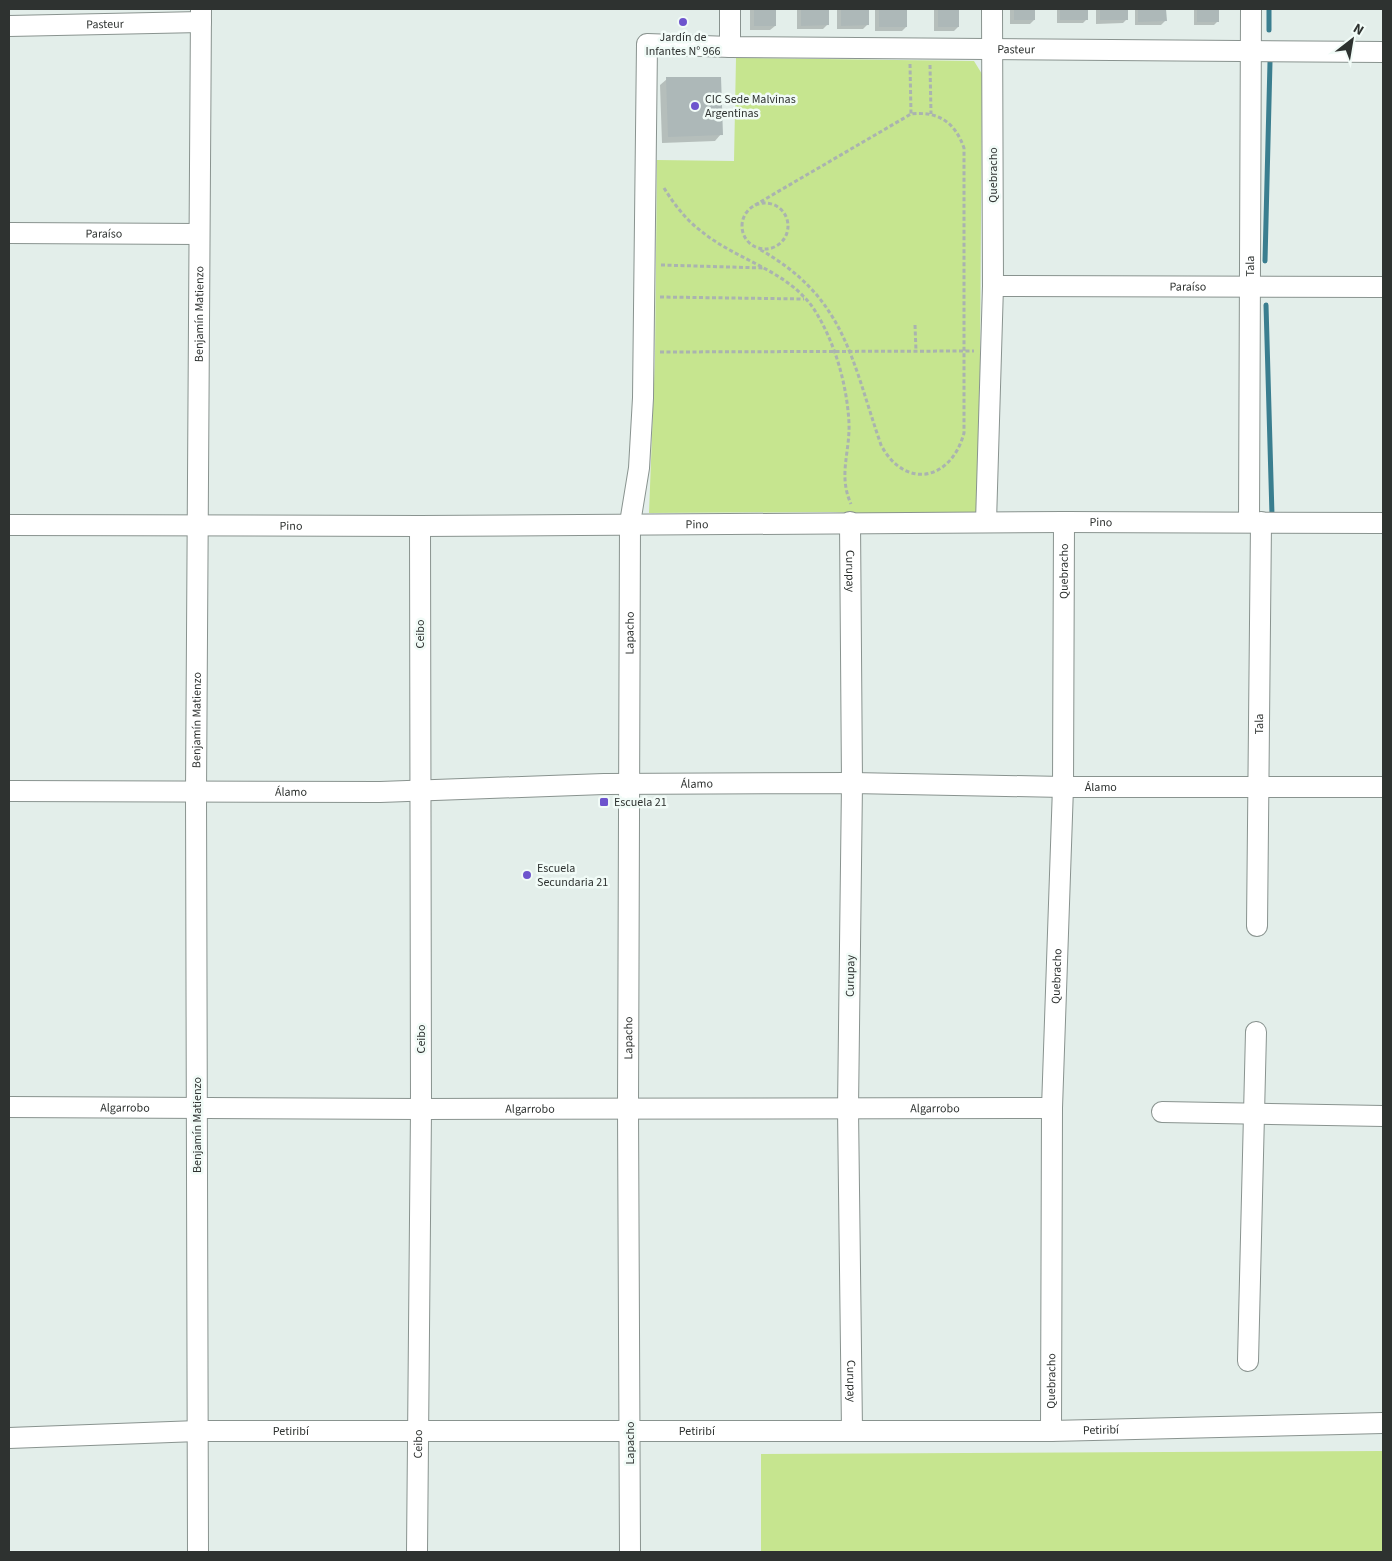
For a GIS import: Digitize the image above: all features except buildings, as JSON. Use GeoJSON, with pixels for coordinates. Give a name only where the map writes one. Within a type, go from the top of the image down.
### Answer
{"type":"FeatureCollection","features":[{"type":"Feature","properties":{"kind":"street"},"geometry":{"type":"LineString","coordinates":[[730,9],[730,48]]}},
{"type":"Feature","properties":{"kind":"street","name":"Quebracho"},"geometry":{"type":"LineString","coordinates":[[986,522],[993,286],[992,9]]}},
{"type":"Feature","properties":{"kind":"street","name":"Tala"},"geometry":{"type":"LineString","coordinates":[[1251,9],[1251,286],[1258,788],[1257,926]]}},
{"type":"Feature","properties":{"kind":"street","name":"Pasteur"},"geometry":{"type":"LineString","coordinates":[[9,26],[201,16]]}},
{"type":"Feature","properties":{"kind":"street","name":"Benjamín Matienzo"},"geometry":{"type":"LineString","coordinates":[[198,1552],[196,793],[201,16]]}},
{"type":"Feature","properties":{"kind":"street","name":"Pasteur"},"geometry":{"type":"LineString","coordinates":[[647,44],[730,48],[1383,52]]}},
{"type":"Feature","properties":{"kind":"street","name":"Lapacho"},"geometry":{"type":"LineString","coordinates":[[630,1552],[628,1109],[630,523],[639,468],[644,352],[647,44]]}},
{"type":"Feature","properties":{"kind":"street","name":"Paraíso"},"geometry":{"type":"LineString","coordinates":[[9,233],[199,234]]}},
{"type":"Feature","properties":{"kind":"street","name":"Paraíso"},"geometry":{"type":"LineString","coordinates":[[993,286],[1383,287]]}},
{"type":"Feature","properties":{"kind":"street","name":"Pino"},"geometry":{"type":"LineString","coordinates":[[9,525],[420,526],[856,522],[1383,523]]}},
{"type":"Feature","properties":{"kind":"street","name":"Curupay"},"geometry":{"type":"LineString","coordinates":[[852,1430],[848,1109],[856,522]]}},
{"type":"Feature","properties":{"kind":"street","name":"Quebracho"},"geometry":{"type":"LineString","coordinates":[[1051,1431],[1052,1108],[1063,787],[1064,522]]}},
{"type":"Feature","properties":{"kind":"street","name":"Ceibo"},"geometry":{"type":"LineString","coordinates":[[417,1552],[421,1109],[420,526]]}},
{"type":"Feature","properties":{"kind":"street","name":"Álamo"},"geometry":{"type":"LineString","coordinates":[[9,791],[196,793],[420,790],[630,784],[852,783],[1063,787],[1383,787]]}},
{"type":"Feature","properties":{"kind":"street"},"geometry":{"type":"LineString","coordinates":[[1248,1361],[1256,1032]]}},
{"type":"Feature","properties":{"kind":"street","name":"Algarrobo"},"geometry":{"type":"LineString","coordinates":[[9,1107],[421,1109],[1052,1108]]}},
{"type":"Feature","properties":{"kind":"street"},"geometry":{"type":"LineString","coordinates":[[1162,1112],[1383,1116]]}},
{"type":"Feature","properties":{"kind":"street","name":"Petiribí"},"geometry":{"type":"LineString","coordinates":[[9,1438],[198,1431],[1051,1431],[1383,1423]]}},
{"type":"Feature","properties":{"kind":"path"},"geometry":{"type":"LineString","coordinates":[[911,114],[919,49]]}},
{"type":"Feature","properties":{"kind":"path"},"geometry":{"type":"LineString","coordinates":[[919,49],[931,114]]}},
{"type":"Feature","properties":{"kind":"path"},"geometry":{"type":"LineString","coordinates":[[911,114],[931,114],[943,118],[952,126],[964,148],[964,351],[963,440],[956,457],[947,465],[928,474],[906,471],[886,455],[841,328],[813,288],[797,273],[746,240],[742,224],[744,217],[755,205],[911,114]]}},
{"type":"Feature","properties":{"kind":"path"},"geometry":{"type":"LineString","coordinates":[[646,160],[668,194],[701,231],[765,268],[804,299],[816,312],[835,352],[845,391],[849,422],[844,484],[856,522]]}},
{"type":"Feature","properties":{"kind":"path"},"geometry":{"type":"LineString","coordinates":[[755,205],[762,203],[776,206],[787,216],[789,224],[786,238],[782,244],[767,250],[759,249]]}},
{"type":"Feature","properties":{"kind":"path"},"geometry":{"type":"LineString","coordinates":[[645,265],[765,268]]}},
{"type":"Feature","properties":{"kind":"path"},"geometry":{"type":"LineString","coordinates":[[645,296],[804,299]]}},
{"type":"Feature","properties":{"kind":"path"},"geometry":{"type":"LineString","coordinates":[[915,326],[916,351]]}},
{"type":"Feature","properties":{"kind":"path"},"geometry":{"type":"LineString","coordinates":[[644,352],[991,351]]}},
{"type":"Feature","properties":{"kind":"green space"},"geometry":{"type":"Polygon","coordinates":[[[736,58],[974,61],[982,74],[979,510],[968,516],[830,512],[649,513],[655,358],[657,160],[734,161],[736,58]]]}},
{"type":"Feature","properties":{"kind":"green space"},"geometry":{"type":"Polygon","coordinates":[[[1383,1451],[1383,1552],[761,1552],[761,1454],[1383,1451]]]}},
{"type":"Feature","properties":{"kind":"waterway"},"geometry":{"type":"LineString","coordinates":[[1269,9],[1269,30]]}},
{"type":"Feature","properties":{"kind":"waterway"},"geometry":{"type":"LineString","coordinates":[[1265,261],[1270,62]]}},
{"type":"Feature","properties":{"kind":"waterway"},"geometry":{"type":"LineString","coordinates":[[1266,305],[1272,515]]}},
{"type":"Feature","properties":{"kind":"place","name":"Jardín de Infantes N° 966"},"geometry":{"type":"Point","coordinates":[683,22]}},
{"type":"Feature","properties":{"kind":"place","name":"CIC Sede Malvinas Argentinas"},"geometry":{"type":"Point","coordinates":[695,106]}},
{"type":"Feature","properties":{"kind":"place","name":"Escuela 21"},"geometry":{"type":"Point","coordinates":[604,802]}},
{"type":"Feature","properties":{"kind":"place","name":"Escuela Secundaria 21"},"geometry":{"type":"Point","coordinates":[527,875]}}]}
